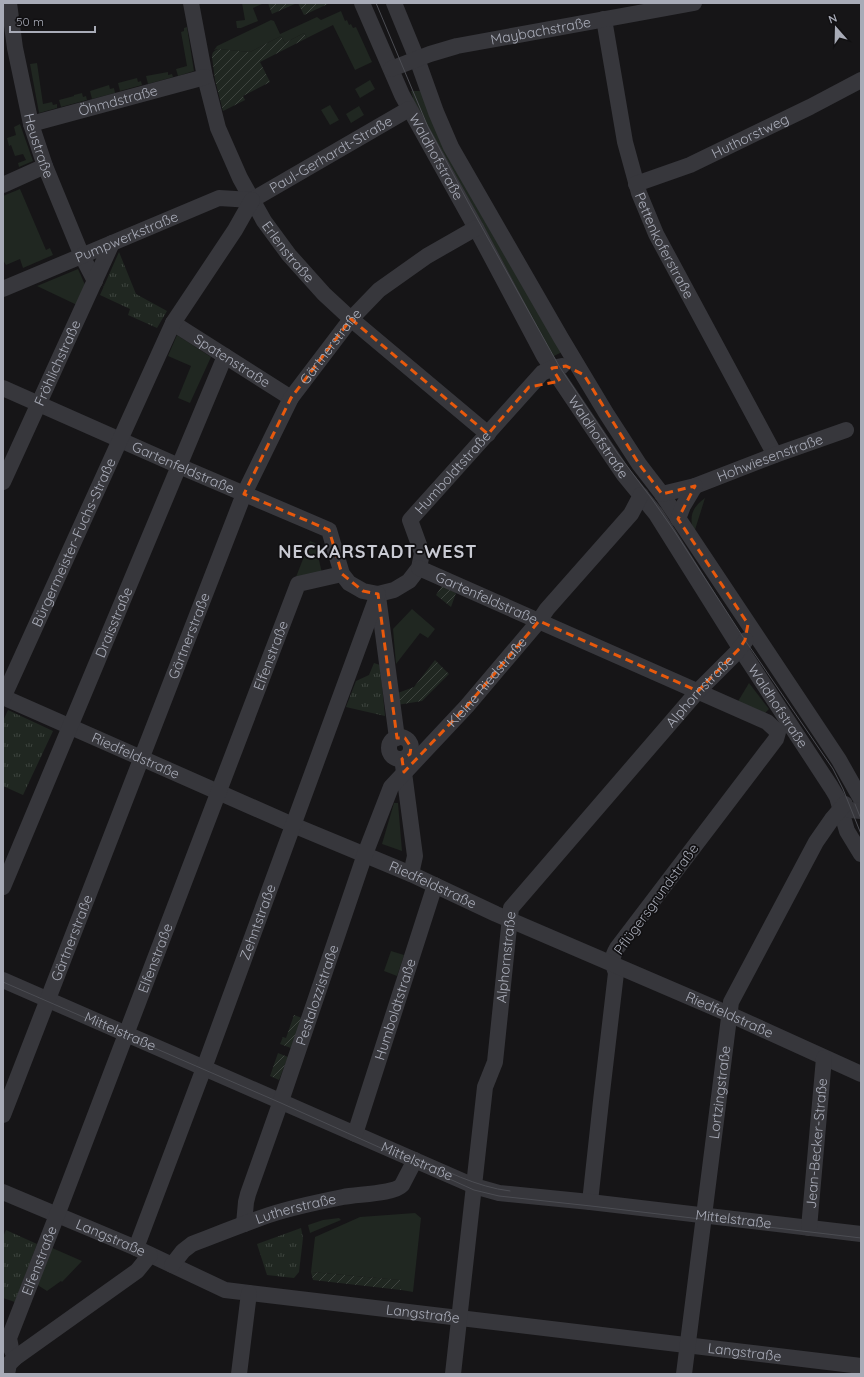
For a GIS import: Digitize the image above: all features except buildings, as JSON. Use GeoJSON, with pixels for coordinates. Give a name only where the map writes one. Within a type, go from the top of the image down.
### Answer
{"type":"FeatureCollection","features":[{"type":"Feature","properties":{"kind":"street","name":"Heustraße"},"geometry":{"type":"LineString","coordinates":[[9,3],[15,48],[31,124],[45,166],[82,256],[95,281]]}},
{"type":"Feature","properties":{"kind":"street","name":"Erlenstraße"},"geometry":{"type":"LineString","coordinates":[[191,3],[205,77],[219,130],[240,178],[264,221],[289,255],[324,294],[350,319],[488,434]]}},
{"type":"Feature","properties":{"kind":"street","name":"Waldhofstraße"},"geometry":{"type":"LineString","coordinates":[[362,3],[409,109],[476,228],[544,356],[624,475],[639,500],[656,514],[740,648],[832,787],[847,831],[861,854]]}},
{"type":"Feature","properties":{"kind":"street","name":"Waldhofstraße"},"geometry":{"type":"LineString","coordinates":[[394,3],[451,147],[584,375],[639,464],[662,494],[839,760],[855,775],[860,793]]}},
{"type":"Feature","properties":{"kind":"street","name":"Maybachstraße"},"geometry":{"type":"LineString","coordinates":[[391,69],[430,54],[457,46],[694,3]]}},
{"type":"Feature","properties":{"kind":"street","name":"Pettenkoferstraße"},"geometry":{"type":"LineString","coordinates":[[604,19],[625,142],[636,184],[656,234],[775,455]]}},
{"type":"Feature","properties":{"kind":"street","name":"Öhmdstraße"},"geometry":{"type":"LineString","coordinates":[[31,124],[205,77]]}},
{"type":"Feature","properties":{"kind":"street","name":"Huthorstweg"},"geometry":{"type":"LineString","coordinates":[[636,184],[690,165],[810,107],[861,80]]}},
{"type":"Feature","properties":{"kind":"street","name":"Paul-Gerhardt-Straße"},"geometry":{"type":"LineString","coordinates":[[252,200],[341,150],[409,109]]}},
{"type":"Feature","properties":{"kind":"street"},"geometry":{"type":"LineString","coordinates":[[3,185],[45,166]]}},
{"type":"Feature","properties":{"kind":"street","name":"Pumpwerkstraße"},"geometry":{"type":"LineString","coordinates":[[3,289],[219,198],[252,200]]}},
{"type":"Feature","properties":{"kind":"street","name":"Bürgermeister-Fuchs-Straße"},"geometry":{"type":"LineString","coordinates":[[3,698],[173,323],[235,230],[252,200]]}},
{"type":"Feature","properties":{"kind":"street","name":"Gärtnerstraße"},"geometry":{"type":"LineString","coordinates":[[3,1114],[244,494],[291,398],[350,319],[379,290],[427,256],[476,228]]}},
{"type":"Feature","properties":{"kind":"street","name":"Fröhlichstraße"},"geometry":{"type":"LineString","coordinates":[[3,482],[112,243]]}},
{"type":"Feature","properties":{"kind":"street","name":"Spatenstraße"},"geometry":{"type":"LineString","coordinates":[[173,323],[291,398]]}},
{"type":"Feature","properties":{"kind":"street","name":"Draisstraße"},"geometry":{"type":"LineString","coordinates":[[3,887],[225,356]]}},
{"type":"Feature","properties":{"kind":"street"},"geometry":{"type":"LineString","coordinates":[[552,368],[566,366],[584,375]]}},
{"type":"Feature","properties":{"kind":"street","name":"Humboldtstraße"},"geometry":{"type":"LineString","coordinates":[[419,568],[422,553],[410,520],[542,373],[552,368]]}},
{"type":"Feature","properties":{"kind":"street"},"geometry":{"type":"LineString","coordinates":[[529,387],[561,382]]}},
{"type":"Feature","properties":{"kind":"street","name":"Gartenfeldstraße"},"geometry":{"type":"LineString","coordinates":[[3,388],[179,466],[329,530],[342,574]]}},
{"type":"Feature","properties":{"kind":"street","name":"Hohwiesenstraße"},"geometry":{"type":"LineString","coordinates":[[662,494],[695,486],[775,455],[846,430]]}},
{"type":"Feature","properties":{"kind":"street"},"geometry":{"type":"LineString","coordinates":[[678,519],[683,506],[695,486]]}},
{"type":"Feature","properties":{"kind":"street","name":"Kleine Riedstraße"},"geometry":{"type":"LineString","coordinates":[[403,765],[467,706],[539,621],[547,609],[631,514],[639,500]]}},
{"type":"Feature","properties":{"kind":"street","name":"Gartenfeldstraße"},"geometry":{"type":"LineString","coordinates":[[378,594],[394,590],[409,581],[419,568],[767,722],[778,732],[776,739]]}},
{"type":"Feature","properties":{"kind":"street"},"geometry":{"type":"LineString","coordinates":[[342,574],[349,583],[363,591],[378,594],[397,738],[405,738],[408,740],[411,747],[410,754],[403,765],[415,856],[411,874]]}},
{"type":"Feature","properties":{"kind":"street","name":"Elfenstraße"},"geometry":{"type":"LineString","coordinates":[[15,1358],[9,1338],[298,584],[342,574]]}},
{"type":"Feature","properties":{"kind":"street","name":"Zehntstraße"},"geometry":{"type":"LineString","coordinates":[[136,1248],[204,1068],[378,594]]}},
{"type":"Feature","properties":{"kind":"street","name":"Alphornstraße"},"geometry":{"type":"LineString","coordinates":[[453,1374],[485,1087],[495,1062],[511,908],[698,691],[740,648],[745,640],[748,624]]}},
{"type":"Feature","properties":{"kind":"street","name":"Riedfeldstraße"},"geometry":{"type":"LineString","coordinates":[[3,698],[218,793],[411,874],[510,920],[729,1014],[861,1074]]}},
{"type":"Feature","properties":{"kind":"street","name":"Pflügersgrundstraße"},"geometry":{"type":"LineString","coordinates":[[590,1202],[616,974],[612,956],[776,739]]}},
{"type":"Feature","properties":{"kind":"street","name":"Pestalozzistraße"},"geometry":{"type":"LineString","coordinates":[[244,1224],[248,1194],[282,1101],[365,854],[391,787],[403,765]]}},
{"type":"Feature","properties":{"kind":"street"},"geometry":{"type":"LineString","coordinates":[[832,787],[860,793]]}},
{"type":"Feature","properties":{"kind":"street","name":"Lortzingstraße"},"geometry":{"type":"LineString","coordinates":[[684,1374],[731,1002],[822,832],[840,809],[860,793]]}},
{"type":"Feature","properties":{"kind":"street"},"geometry":{"type":"LineString","coordinates":[[840,809],[861,811]]}},
{"type":"Feature","properties":{"kind":"street"},"geometry":{"type":"LineString","coordinates":[[822,832],[834,830],[847,831]]}},
{"type":"Feature","properties":{"kind":"street","name":"Humboldtstraße"},"geometry":{"type":"LineString","coordinates":[[355,1134],[435,885]]}},
{"type":"Feature","properties":{"kind":"street","name":"Mittelstraße"},"geometry":{"type":"LineString","coordinates":[[3,980],[474,1186],[499,1193],[590,1202],[704,1217],[861,1234]]}},
{"type":"Feature","properties":{"kind":"street","name":"Jean-Becker-Straße"},"geometry":{"type":"LineString","coordinates":[[809,1228],[824,1058]]}},
{"type":"Feature","properties":{"kind":"street","name":"Lutherstraße"},"geometry":{"type":"LineString","coordinates":[[172,1265],[183,1251],[192,1244],[270,1215],[315,1202],[399,1189],[415,1160]]}},
{"type":"Feature","properties":{"kind":"street","name":"Langstraße"},"geometry":{"type":"LineString","coordinates":[[3,1192],[136,1248],[226,1290],[861,1366]]}},
{"type":"Feature","properties":{"kind":"street"},"geometry":{"type":"LineString","coordinates":[[7,1374],[9,1364],[15,1358],[137,1271],[150,1255]]}},
{"type":"Feature","properties":{"kind":"street"},"geometry":{"type":"LineString","coordinates":[[239,1374],[249,1293]]}},
{"type":"Feature","properties":{"kind":"highlighted area"},"geometry":{"type":"Polygon","coordinates":[[[351,319],[488,434],[529,387],[560,381],[552,368],[566,366],[584,375],[639,464],[662,494],[695,486],[678,519],[748,624],[745,640],[740,648],[698,691],[539,621],[467,706],[404,772],[402,759],[410,754],[411,747],[405,738],[397,738],[378,594],[363,591],[342,574],[329,530],[244,494],[291,398],[351,319]]]}},
{"type":"Feature","properties":{"kind":"green space"},"geometry":{"type":"Polygon","coordinates":[[[242,3],[262,4],[253,8],[258,21],[241,28],[237,28],[236,21],[245,20],[242,3]]]}},
{"type":"Feature","properties":{"kind":"green space"},"geometry":{"type":"Polygon","coordinates":[[[268,3],[297,3],[272,14],[268,3]]]}},
{"type":"Feature","properties":{"kind":"green space"},"geometry":{"type":"Polygon","coordinates":[[[298,3],[330,3],[304,15],[298,3]]]}},
{"type":"Feature","properties":{"kind":"green space"},"geometry":{"type":"Polygon","coordinates":[[[341,11],[345,21],[347,20],[349,25],[351,24],[353,28],[356,27],[372,62],[355,70],[333,25],[307,38],[304,33],[285,43],[281,36],[250,52],[218,49],[214,50],[217,46],[271,20],[274,21],[280,34],[317,17],[321,20],[341,11]]]}},
{"type":"Feature","properties":{"kind":"green space"},"geometry":{"type":"Polygon","coordinates":[[[187,27],[194,71],[178,76],[176,69],[187,66],[181,32],[187,27]]]}},
{"type":"Feature","properties":{"kind":"green space"},"geometry":{"type":"Polygon","coordinates":[[[304,33],[307,38],[260,62],[270,82],[243,96],[245,100],[223,111],[215,80],[212,57],[214,52],[218,49],[250,52],[281,36],[285,43],[304,33]]]}},
{"type":"Feature","properties":{"kind":"green space"},"geometry":{"type":"Polygon","coordinates":[[[37,63],[43,104],[52,102],[53,105],[57,104],[57,108],[39,113],[30,64],[37,63]]]}},
{"type":"Feature","properties":{"kind":"green space"},"geometry":{"type":"Polygon","coordinates":[[[168,72],[168,75],[172,74],[173,77],[148,84],[146,76],[168,72]]]}},
{"type":"Feature","properties":{"kind":"green space"},"geometry":{"type":"Polygon","coordinates":[[[137,78],[138,82],[141,81],[142,85],[120,91],[118,83],[137,78]]]}},
{"type":"Feature","properties":{"kind":"green space"},"geometry":{"type":"Polygon","coordinates":[[[370,80],[375,89],[360,98],[355,89],[370,80]]]}},
{"type":"Feature","properties":{"kind":"green space"},"geometry":{"type":"Polygon","coordinates":[[[109,85],[110,89],[114,88],[115,93],[92,99],[90,91],[109,85]]]}},
{"type":"Feature","properties":{"kind":"green space"},"geometry":{"type":"Polygon","coordinates":[[[411,91],[424,91],[566,350],[550,358],[411,100],[413,98],[411,91]]]}},
{"type":"Feature","properties":{"kind":"green space"},"geometry":{"type":"Polygon","coordinates":[[[82,93],[83,97],[86,96],[87,100],[61,107],[59,100],[82,93]]]}},
{"type":"Feature","properties":{"kind":"green space"},"geometry":{"type":"Polygon","coordinates":[[[330,105],[339,120],[330,125],[321,110],[330,105]]]}},
{"type":"Feature","properties":{"kind":"green space"},"geometry":{"type":"Polygon","coordinates":[[[359,106],[364,115],[351,123],[346,114],[359,106]]]}},
{"type":"Feature","properties":{"kind":"green space"},"geometry":{"type":"Polygon","coordinates":[[[20,124],[33,161],[19,167],[18,163],[26,160],[23,154],[15,156],[11,145],[9,146],[7,138],[16,135],[14,127],[20,124]]]}},
{"type":"Feature","properties":{"kind":"green space"},"geometry":{"type":"Polygon","coordinates":[[[20,189],[46,250],[50,248],[53,255],[23,268],[20,259],[6,265],[3,260],[3,196],[20,189]]]}},
{"type":"Feature","properties":{"kind":"green space"},"geometry":{"type":"Polygon","coordinates":[[[119,252],[136,294],[167,311],[157,328],[128,315],[130,309],[100,295],[119,252]]]}},
{"type":"Feature","properties":{"kind":"green space"},"geometry":{"type":"Polygon","coordinates":[[[78,269],[86,287],[77,305],[37,286],[78,269]]]}},
{"type":"Feature","properties":{"kind":"green space"},"geometry":{"type":"Polygon","coordinates":[[[177,335],[211,357],[190,403],[178,398],[191,366],[168,356],[177,335]]]}},
{"type":"Feature","properties":{"kind":"green space"},"geometry":{"type":"Polygon","coordinates":[[[705,498],[694,533],[692,513],[697,505],[705,498]]]}},
{"type":"Feature","properties":{"kind":"green space"},"geometry":{"type":"Polygon","coordinates":[[[310,541],[315,543],[322,573],[296,577],[310,541]]]}},
{"type":"Feature","properties":{"kind":"green space"},"geometry":{"type":"Polygon","coordinates":[[[442,586],[456,593],[451,607],[436,595],[442,586]]]}},
{"type":"Feature","properties":{"kind":"green space"},"geometry":{"type":"Polygon","coordinates":[[[412,609],[435,629],[428,638],[420,633],[396,664],[393,629],[412,609]]]}},
{"type":"Feature","properties":{"kind":"green space"},"geometry":{"type":"Polygon","coordinates":[[[435,660],[449,674],[422,701],[397,705],[395,694],[414,687],[435,660]]]}},
{"type":"Feature","properties":{"kind":"green space"},"geometry":{"type":"Polygon","coordinates":[[[374,663],[380,665],[385,716],[346,707],[356,681],[369,675],[374,663]]]}},
{"type":"Feature","properties":{"kind":"green space"},"geometry":{"type":"Polygon","coordinates":[[[749,683],[769,709],[763,715],[737,703],[749,683]]]}},
{"type":"Feature","properties":{"kind":"green space"},"geometry":{"type":"Polygon","coordinates":[[[8,710],[53,731],[23,795],[3,786],[3,721],[8,710]]]}},
{"type":"Feature","properties":{"kind":"green space"},"geometry":{"type":"Polygon","coordinates":[[[394,803],[398,803],[402,851],[382,844],[394,803]]]}},
{"type":"Feature","properties":{"kind":"green space"},"geometry":{"type":"Polygon","coordinates":[[[391,951],[404,955],[397,976],[384,971],[391,951]]]}},
{"type":"Feature","properties":{"kind":"green space"},"geometry":{"type":"Polygon","coordinates":[[[294,1015],[302,1018],[291,1048],[280,1044],[283,1037],[286,1038],[294,1015]]]}},
{"type":"Feature","properties":{"kind":"green space"},"geometry":{"type":"Polygon","coordinates":[[[278,1053],[288,1057],[279,1080],[270,1076],[278,1053]]]}},
{"type":"Feature","properties":{"kind":"green space"},"geometry":{"type":"Polygon","coordinates":[[[415,1213],[421,1218],[413,1292],[401,1290],[399,1280],[311,1272],[315,1237],[360,1217],[415,1213]]]}},
{"type":"Feature","properties":{"kind":"green space"},"geometry":{"type":"Polygon","coordinates":[[[339,1218],[341,1220],[310,1233],[308,1225],[323,1220],[339,1218]]]}},
{"type":"Feature","properties":{"kind":"green space"},"geometry":{"type":"Polygon","coordinates":[[[301,1228],[303,1238],[299,1272],[294,1278],[267,1275],[257,1244],[301,1228]]]}},
{"type":"Feature","properties":{"kind":"green space"},"geometry":{"type":"Polygon","coordinates":[[[6,1230],[37,1244],[15,1302],[3,1298],[3,1237],[6,1230]]]}},
{"type":"Feature","properties":{"kind":"green space"},"geometry":{"type":"Polygon","coordinates":[[[50,1247],[82,1261],[62,1282],[61,1281],[47,1291],[36,1284],[50,1247]]]}},
{"type":"Feature","properties":{"kind":"green space"},"geometry":{"type":"Polygon","coordinates":[[[311,1272],[400,1280],[401,1290],[313,1280],[311,1272]]]}},
{"type":"Feature","properties":{"kind":"tram line"},"geometry":{"type":"LineString","coordinates":[[376,3],[428,127],[559,366],[618,454],[675,532],[745,640],[833,769],[843,789],[861,834]]}},
{"type":"Feature","properties":{"kind":"tram line"},"geometry":{"type":"LineString","coordinates":[[855,804],[861,819]]}},
{"type":"Feature","properties":{"kind":"tram line"},"geometry":{"type":"LineString","coordinates":[[3,982],[281,1103],[474,1190],[499,1196],[861,1238]]}},
{"type":"Feature","properties":{"kind":"tram line"},"geometry":{"type":"LineString","coordinates":[[414,1157],[473,1182],[510,1191]]}},
{"type":"Feature","properties":{"kind":"district","name":"NECKARSTADT-WEST"},"geometry":{"type":"Point","coordinates":[378,552]}}]}
